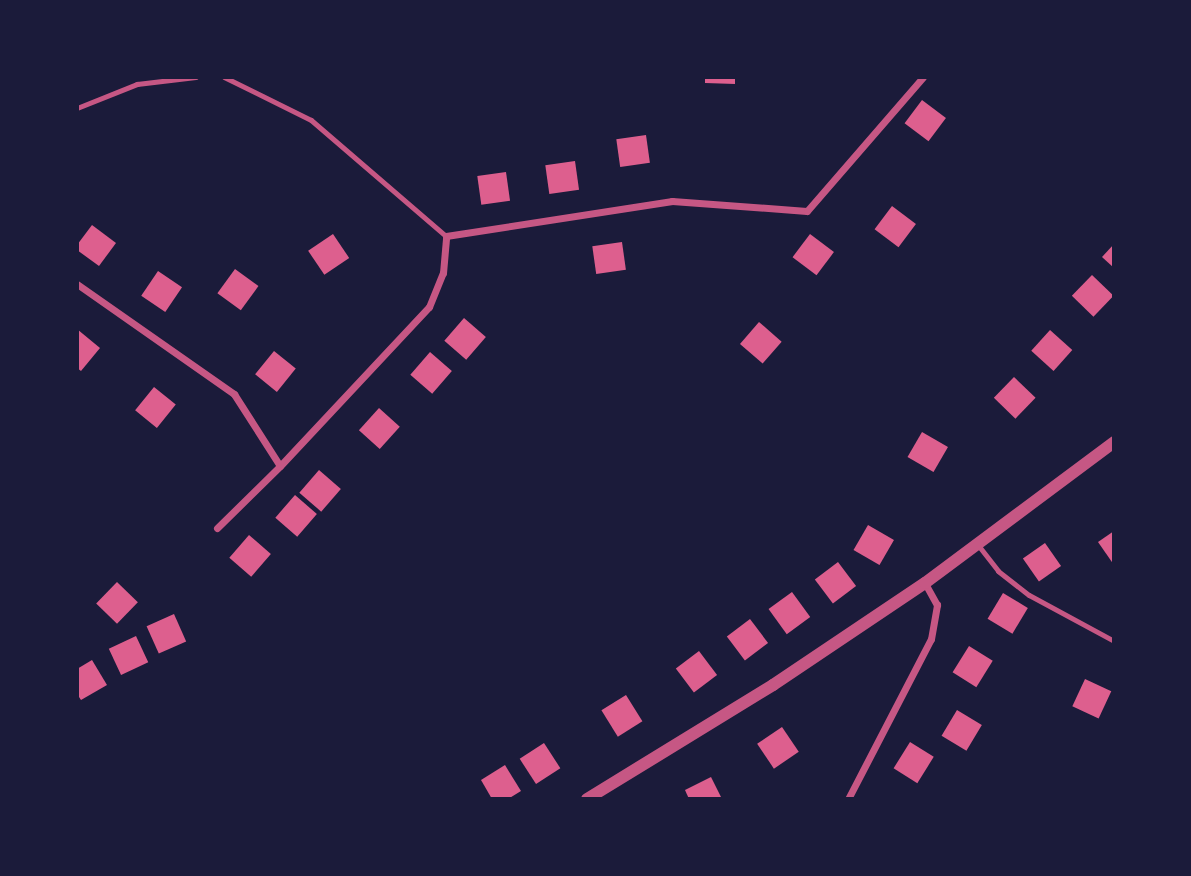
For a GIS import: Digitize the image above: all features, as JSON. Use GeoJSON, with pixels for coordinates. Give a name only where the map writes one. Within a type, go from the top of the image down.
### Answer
{"type":"FeatureCollection","features":[{"type":"Feature","properties":{"kind":"street"},"geometry":{"type":"LineString","coordinates":[[218,527],[280,467],[429,307],[443,273],[446,236],[671,201],[807,211],[923,77]]}},
{"type":"Feature","properties":{"kind":"street"},"geometry":{"type":"LineString","coordinates":[[77,284],[234,394],[280,467]]}},
{"type":"Feature","properties":{"kind":"street"},"geometry":{"type":"LineString","coordinates":[[587,799],[773,685],[925,583],[1114,442]]}},
{"type":"Feature","properties":{"kind":"street"},"geometry":{"type":"LineString","coordinates":[[848,799],[931,639],[937,605],[925,583]]}},
{"type":"Feature","properties":{"kind":"lane"},"geometry":{"type":"LineString","coordinates":[[77,108],[137,84],[196,77]]}},
{"type":"Feature","properties":{"kind":"lane"},"geometry":{"type":"LineString","coordinates":[[224,77],[311,120],[446,236]]}},
{"type":"Feature","properties":{"kind":"lane"},"geometry":{"type":"LineString","coordinates":[[977,543],[998,571],[1029,595],[1114,641]]}},
{"type":"Feature","properties":{"kind":"building"},"geometry":{"type":"Polygon","coordinates":[[[705,77],[735,77],[735,84],[705,83],[705,77]]]}},
{"type":"Feature","properties":{"kind":"building"},"geometry":{"type":"Polygon","coordinates":[[[922,100],[946,118],[929,141],[905,123],[922,100]]]}},
{"type":"Feature","properties":{"kind":"building"},"geometry":{"type":"Polygon","coordinates":[[[646,135],[650,163],[620,167],[616,139],[646,135]]]}},
{"type":"Feature","properties":{"kind":"building"},"geometry":{"type":"Polygon","coordinates":[[[575,161],[579,190],[549,194],[545,165],[575,161]]]}},
{"type":"Feature","properties":{"kind":"building"},"geometry":{"type":"Polygon","coordinates":[[[506,172],[510,201],[481,205],[477,176],[506,172]]]}},
{"type":"Feature","properties":{"kind":"building"},"geometry":{"type":"Polygon","coordinates":[[[892,206],[916,224],[899,247],[875,229],[892,206]]]}},
{"type":"Feature","properties":{"kind":"building"},"geometry":{"type":"Polygon","coordinates":[[[92,225],[116,243],[99,266],[77,250],[77,245],[92,225]]]}},
{"type":"Feature","properties":{"kind":"building"},"geometry":{"type":"Polygon","coordinates":[[[333,234],[349,258],[324,275],[308,251],[333,234]]]}},
{"type":"Feature","properties":{"kind":"building"},"geometry":{"type":"Polygon","coordinates":[[[810,234],[834,252],[817,275],[793,257],[810,234]]]}},
{"type":"Feature","properties":{"kind":"building"},"geometry":{"type":"Polygon","coordinates":[[[622,242],[626,270],[596,274],[592,246],[622,242]]]}},
{"type":"Feature","properties":{"kind":"building"},"geometry":{"type":"Polygon","coordinates":[[[1114,244],[1114,268],[1102,257],[1114,244]]]}},
{"type":"Feature","properties":{"kind":"building"},"geometry":{"type":"Polygon","coordinates":[[[235,269],[258,286],[241,310],[217,293],[235,269]]]}},
{"type":"Feature","properties":{"kind":"building"},"geometry":{"type":"Polygon","coordinates":[[[158,271],[182,287],[165,312],[141,296],[158,271]]]}},
{"type":"Feature","properties":{"kind":"building"},"geometry":{"type":"Polygon","coordinates":[[[1092,275],[1114,296],[1093,317],[1072,296],[1092,275]]]}},
{"type":"Feature","properties":{"kind":"building"},"geometry":{"type":"Polygon","coordinates":[[[464,318],[486,337],[466,360],[444,341],[464,318]]]}},
{"type":"Feature","properties":{"kind":"building"},"geometry":{"type":"Polygon","coordinates":[[[759,322],[782,342],[763,364],[740,344],[759,322]]]}},
{"type":"Feature","properties":{"kind":"building"},"geometry":{"type":"Polygon","coordinates":[[[77,329],[100,348],[81,371],[77,368],[77,329]]]}},
{"type":"Feature","properties":{"kind":"building"},"geometry":{"type":"Polygon","coordinates":[[[1050,330],[1072,350],[1054,371],[1031,351],[1050,330]]]}},
{"type":"Feature","properties":{"kind":"building"},"geometry":{"type":"Polygon","coordinates":[[[274,351],[296,369],[277,392],[255,374],[274,351]]]}},
{"type":"Feature","properties":{"kind":"building"},"geometry":{"type":"Polygon","coordinates":[[[430,352],[452,371],[432,394],[410,375],[430,352]]]}},
{"type":"Feature","properties":{"kind":"building"},"geometry":{"type":"Polygon","coordinates":[[[1014,377],[1036,398],[1015,419],[994,398],[1014,377]]]}},
{"type":"Feature","properties":{"kind":"building"},"geometry":{"type":"Polygon","coordinates":[[[154,387],[176,405],[157,428],[135,410],[154,387]]]}},
{"type":"Feature","properties":{"kind":"building"},"geometry":{"type":"Polygon","coordinates":[[[379,408],[400,427],[380,449],[359,430],[379,408]]]}},
{"type":"Feature","properties":{"kind":"building"},"geometry":{"type":"Polygon","coordinates":[[[922,432],[948,447],[933,472],[908,457],[922,432]]]}},
{"type":"Feature","properties":{"kind":"building"},"geometry":{"type":"Polygon","coordinates":[[[319,470],[341,489],[321,512],[299,493],[319,470]]]}},
{"type":"Feature","properties":{"kind":"building"},"geometry":{"type":"Polygon","coordinates":[[[295,495],[317,514],[297,537],[275,518],[295,495]]]}},
{"type":"Feature","properties":{"kind":"building"},"geometry":{"type":"Polygon","coordinates":[[[868,525],[894,540],[879,565],[854,550],[868,525]]]}},
{"type":"Feature","properties":{"kind":"building"},"geometry":{"type":"Polygon","coordinates":[[[1114,531],[1114,565],[1098,542],[1114,531]]]}},
{"type":"Feature","properties":{"kind":"building"},"geometry":{"type":"Polygon","coordinates":[[[249,535],[271,554],[251,577],[229,558],[249,535]]]}},
{"type":"Feature","properties":{"kind":"building"},"geometry":{"type":"Polygon","coordinates":[[[1045,543],[1061,566],[1039,581],[1023,558],[1045,543]]]}},
{"type":"Feature","properties":{"kind":"building"},"geometry":{"type":"Polygon","coordinates":[[[838,562],[856,586],[833,603],[815,579],[838,562]]]}},
{"type":"Feature","properties":{"kind":"building"},"geometry":{"type":"Polygon","coordinates":[[[117,582],[138,602],[117,624],[96,604],[117,582]]]}},
{"type":"Feature","properties":{"kind":"building"},"geometry":{"type":"Polygon","coordinates":[[[792,592],[810,617],[787,634],[769,609],[792,592]]]}},
{"type":"Feature","properties":{"kind":"building"},"geometry":{"type":"Polygon","coordinates":[[[1003,593],[1028,608],[1012,634],[988,619],[1003,593]]]}},
{"type":"Feature","properties":{"kind":"building"},"geometry":{"type":"Polygon","coordinates":[[[174,614],[186,641],[159,654],[147,626],[174,614]]]}},
{"type":"Feature","properties":{"kind":"building"},"geometry":{"type":"Polygon","coordinates":[[[750,619],[768,643],[745,660],[727,636],[750,619]]]}},
{"type":"Feature","properties":{"kind":"building"},"geometry":{"type":"Polygon","coordinates":[[[136,636],[148,662],[121,675],[109,649],[136,636]]]}},
{"type":"Feature","properties":{"kind":"building"},"geometry":{"type":"Polygon","coordinates":[[[969,646],[993,661],[976,687],[953,672],[969,646]]]}},
{"type":"Feature","properties":{"kind":"building"},"geometry":{"type":"Polygon","coordinates":[[[699,651],[717,675],[694,692],[676,668],[699,651]]]}},
{"type":"Feature","properties":{"kind":"building"},"geometry":{"type":"Polygon","coordinates":[[[92,660],[107,685],[81,700],[77,694],[77,669],[92,660]]]}},
{"type":"Feature","properties":{"kind":"building"},"geometry":{"type":"Polygon","coordinates":[[[1085,679],[1111,691],[1099,718],[1072,706],[1085,679]]]}},
{"type":"Feature","properties":{"kind":"building"},"geometry":{"type":"Polygon","coordinates":[[[626,695],[642,721],[618,737],[601,710],[626,695]]]}},
{"type":"Feature","properties":{"kind":"building"},"geometry":{"type":"Polygon","coordinates":[[[957,710],[982,725],[966,751],[942,736],[957,710]]]}},
{"type":"Feature","properties":{"kind":"building"},"geometry":{"type":"Polygon","coordinates":[[[782,727],[799,752],[774,769],[757,744],[782,727]]]}},
{"type":"Feature","properties":{"kind":"building"},"geometry":{"type":"Polygon","coordinates":[[[910,742],[934,757],[917,783],[894,768],[910,742]]]}},
{"type":"Feature","properties":{"kind":"building"},"geometry":{"type":"Polygon","coordinates":[[[544,743],[560,768],[536,784],[520,759],[544,743]]]}},
{"type":"Feature","properties":{"kind":"building"},"geometry":{"type":"Polygon","coordinates":[[[505,765],[521,791],[508,799],[492,799],[481,780],[505,765]]]}},
{"type":"Feature","properties":{"kind":"building"},"geometry":{"type":"Polygon","coordinates":[[[711,777],[722,799],[689,799],[685,790],[711,777]]]}}]}
